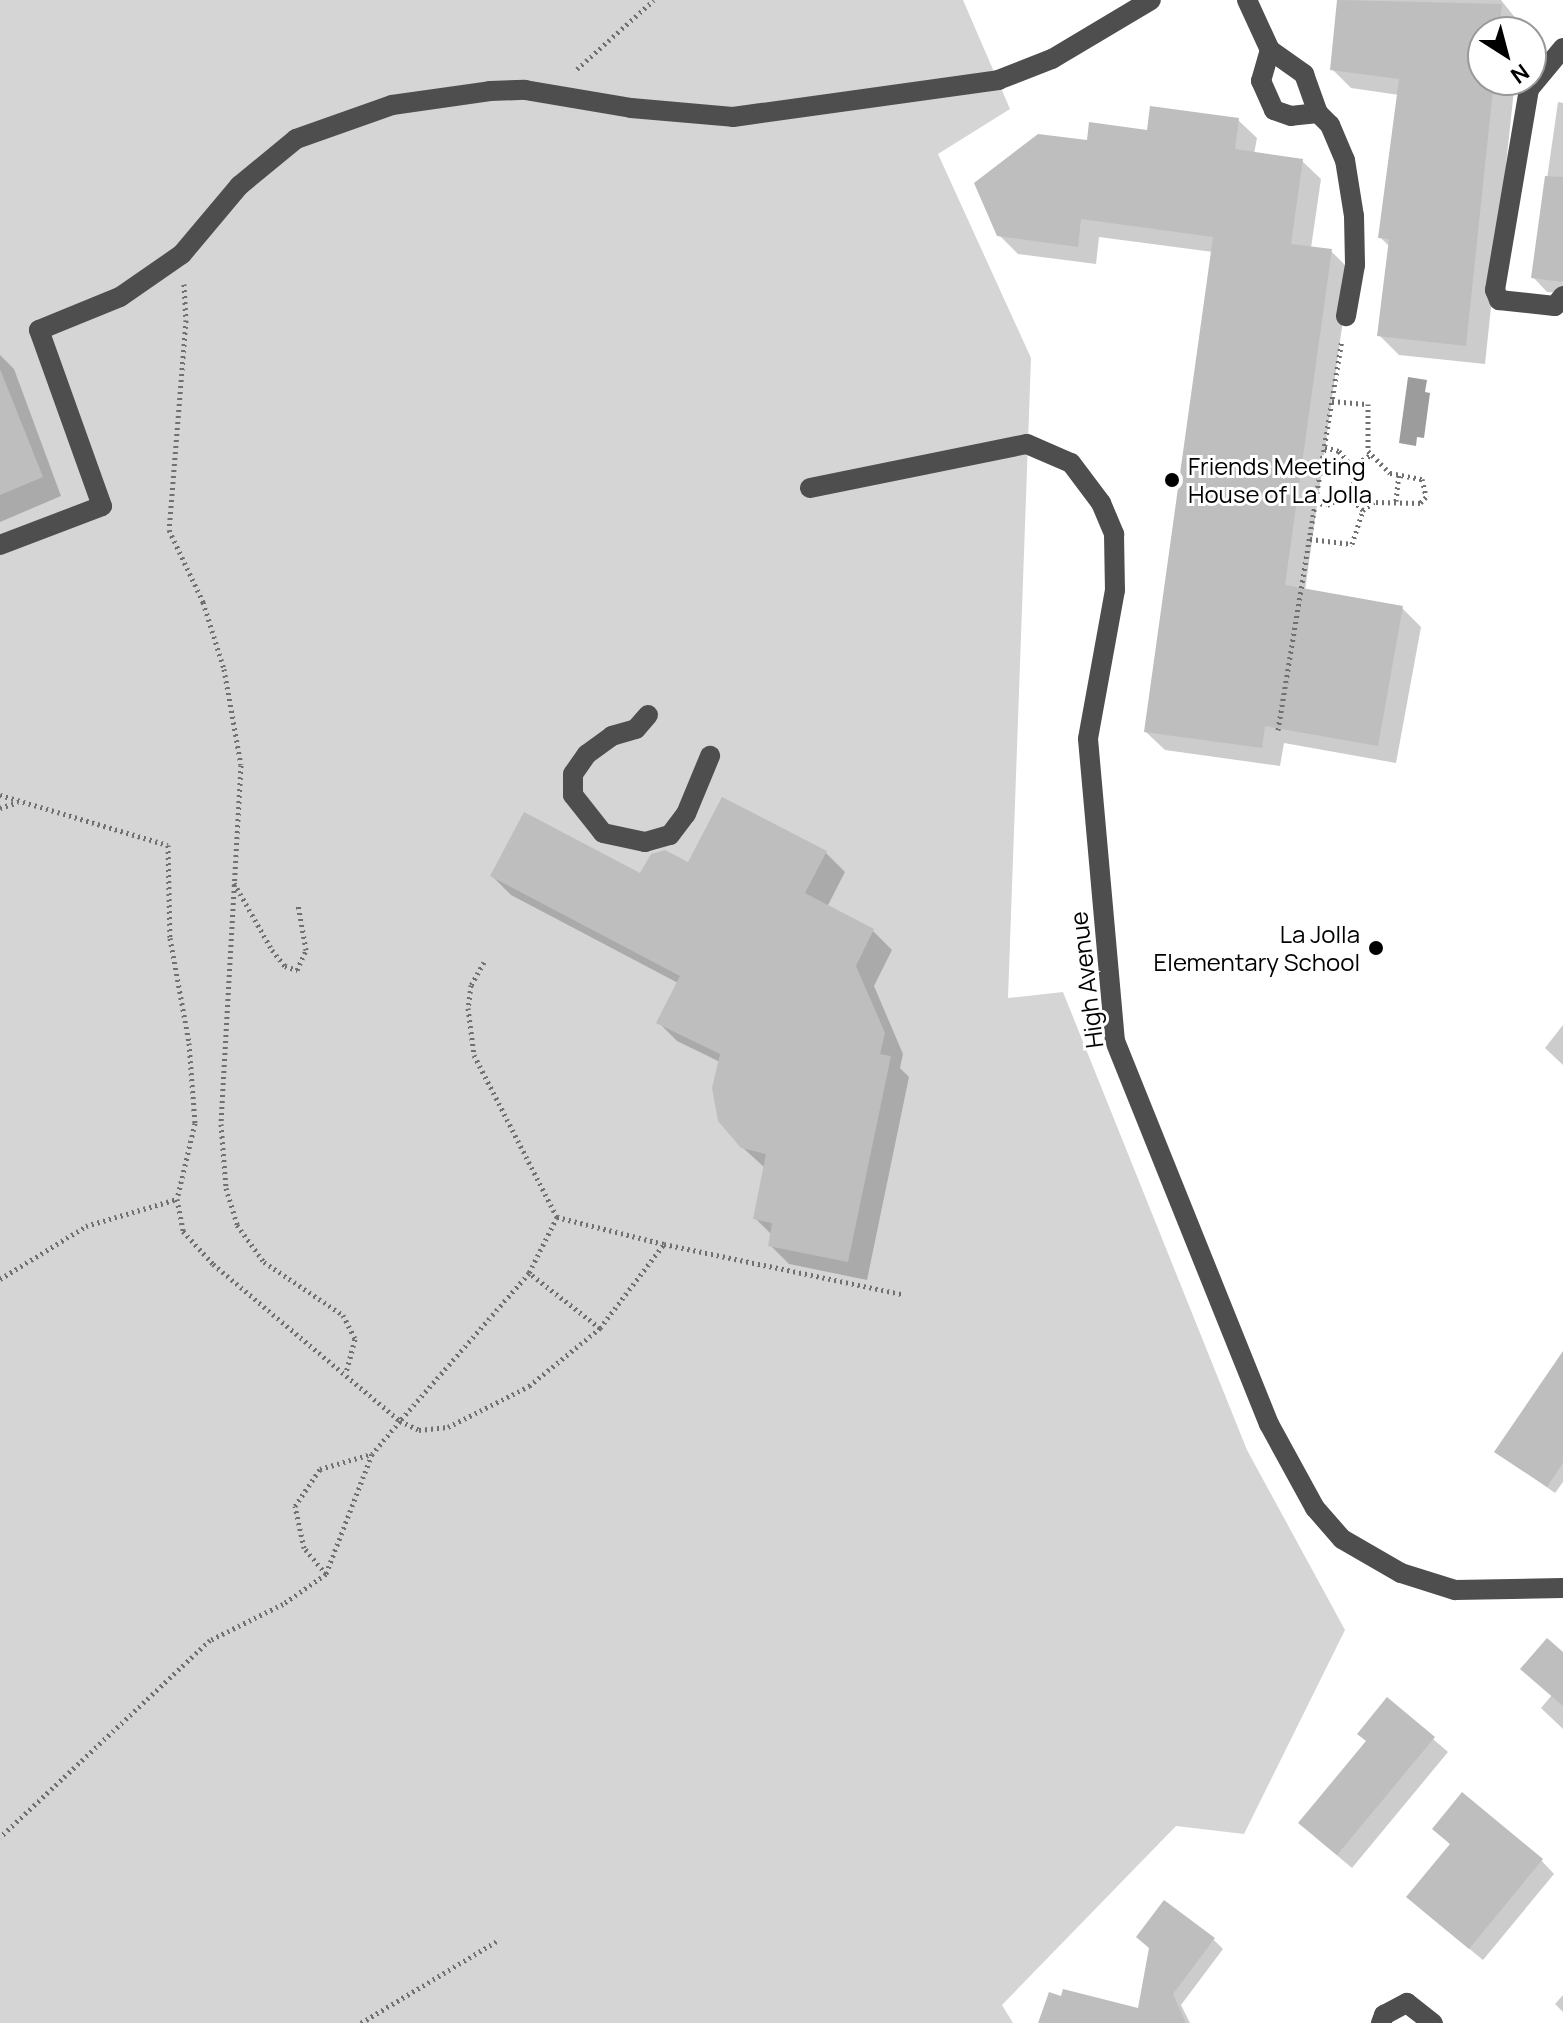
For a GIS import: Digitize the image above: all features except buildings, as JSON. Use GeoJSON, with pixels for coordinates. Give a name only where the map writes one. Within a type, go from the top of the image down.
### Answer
{"type":"FeatureCollection","features":[{"type":"Feature","properties":{"kind":"street"},"geometry":{"type":"LineString","coordinates":[[0,545],[102,506],[39,330],[120,297],[182,254],[239,186],[271,157],[333,122],[392,105],[453,95],[525,90],[733,117],[998,80],[1052,59],[1151,0]]}},
{"type":"Feature","properties":{"kind":"street"},"geometry":{"type":"LineString","coordinates":[[1247,0],[1270,50],[1304,74],[1318,113],[1330,125],[1345,160],[1354,216],[1355,265],[1346,316]]}},
{"type":"Feature","properties":{"kind":"street"},"geometry":{"type":"LineString","coordinates":[[1563,48],[1529,89],[1495,290],[1499,300],[1555,306],[1563,296]]}},
{"type":"Feature","properties":{"kind":"street"},"geometry":{"type":"LineString","coordinates":[[1270,50],[1261,81],[1274,110],[1291,116],[1318,113]]}},
{"type":"Feature","properties":{"kind":"street","name":"High Avenue"},"geometry":{"type":"LineString","coordinates":[[810,488],[1027,444],[1071,463],[1101,503],[1114,534],[1115,590],[1088,739],[1115,1041],[1269,1424],[1315,1508],[1342,1539],[1401,1573],[1455,1590],[1563,1588]]}},
{"type":"Feature","properties":{"kind":"street"},"geometry":{"type":"LineString","coordinates":[[648,715],[636,729],[612,736],[587,754],[573,774],[573,795],[603,833],[645,842],[670,835],[686,814],[710,756]]}},
{"type":"Feature","properties":{"kind":"street"},"geometry":{"type":"LineString","coordinates":[[1381,2023],[1384,2015],[1407,2003],[1433,2023]]}},
{"type":"Feature","properties":{"kind":"path"},"geometry":{"type":"LineString","coordinates":[[549,94],[654,0]]}},
{"type":"Feature","properties":{"kind":"path"},"geometry":{"type":"LineString","coordinates":[[182,254],[186,320],[169,530],[203,602],[224,669],[241,765],[221,1124],[226,1188],[237,1225],[264,1262],[343,1315],[355,1339],[346,1372]]}},
{"type":"Feature","properties":{"kind":"path"},"geometry":{"type":"LineString","coordinates":[[1278,730],[1346,316]]}},
{"type":"Feature","properties":{"kind":"path"},"geometry":{"type":"LineString","coordinates":[[1310,539],[1352,544],[1363,510],[1374,502],[1420,503],[1426,497],[1422,479],[1399,474],[1371,455],[1365,434],[1368,404],[1332,401]]}},
{"type":"Feature","properties":{"kind":"path"},"geometry":{"type":"LineString","coordinates":[[1315,502],[1327,505],[1347,495],[1355,480],[1352,466],[1339,451],[1325,447]]}},
{"type":"Feature","properties":{"kind":"path"},"geometry":{"type":"LineString","coordinates":[[1352,466],[1371,455]]}},
{"type":"Feature","properties":{"kind":"path"},"geometry":{"type":"LineString","coordinates":[[1396,501],[1399,474]]}},
{"type":"Feature","properties":{"kind":"path"},"geometry":{"type":"LineString","coordinates":[[1347,495],[1363,510]]}},
{"type":"Feature","properties":{"kind":"path"},"geometry":{"type":"LineString","coordinates":[[0,795],[18,802],[59,808],[168,845],[170,938],[189,1043],[195,1123],[177,1199],[183,1231],[213,1264],[346,1372],[400,1421],[419,1430],[448,1427],[529,1386],[600,1328],[664,1244]]}},
{"type":"Feature","properties":{"kind":"path"},"geometry":{"type":"LineString","coordinates":[[0,808],[18,802]]}},
{"type":"Feature","properties":{"kind":"path"},"geometry":{"type":"LineString","coordinates":[[233,882],[272,950],[285,966],[297,970],[306,950],[298,904]]}},
{"type":"Feature","properties":{"kind":"path"},"geometry":{"type":"LineString","coordinates":[[484,962],[471,985],[468,1008],[474,1055],[557,1217],[664,1244],[902,1294]]}},
{"type":"Feature","properties":{"kind":"path"},"geometry":{"type":"LineString","coordinates":[[0,1279],[86,1226],[177,1199]]}},
{"type":"Feature","properties":{"kind":"path"},"geometry":{"type":"LineString","coordinates":[[0,1837],[210,1640],[283,1604],[326,1574],[372,1454],[529,1273],[557,1217]]}},
{"type":"Feature","properties":{"kind":"path"},"geometry":{"type":"LineString","coordinates":[[529,1273],[600,1328]]}},
{"type":"Feature","properties":{"kind":"path"},"geometry":{"type":"LineString","coordinates":[[326,1574],[304,1548],[295,1506],[320,1469],[372,1454]]}},
{"type":"Feature","properties":{"kind":"path"},"geometry":{"type":"LineString","coordinates":[[361,2023],[500,1939]]}},
{"type":"Feature","properties":{"kind":"shaded area"},"geometry":{"type":"Polygon","coordinates":[[[0,0],[963,0],[1010,109],[938,154],[1031,358],[1008,998],[1063,992],[1247,1450],[1345,1630],[1244,1834],[1176,1826],[1002,2005],[1013,2023],[0,2023],[0,0]]]}},
{"type":"Feature","properties":{"kind":"shaded area"},"geometry":{"type":"Polygon","coordinates":[[[1408,377],[1427,380],[1425,392],[1430,393],[1424,438],[1417,437],[1416,446],[1399,443],[1408,377]]]}},
{"type":"Feature","properties":{"kind":"place","name":"Friends Meeting House of La Jolla"},"geometry":{"type":"Point","coordinates":[1172,480]}},
{"type":"Feature","properties":{"kind":"place","name":"La Jolla Elementary School"},"geometry":{"type":"Point","coordinates":[1376,948]}}]}
